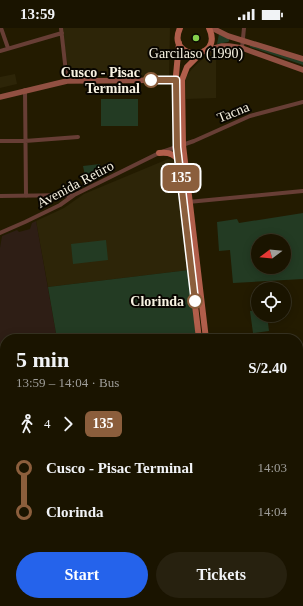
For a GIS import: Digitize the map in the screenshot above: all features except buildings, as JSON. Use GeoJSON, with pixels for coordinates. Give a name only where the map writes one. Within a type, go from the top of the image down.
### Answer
{"type":"FeatureCollection","features":[{"type":"Feature","properties":{"kind":"main road"},"geometry":{"type":"LineString","coordinates":[[210,28],[228,36],[303,59]]}},
{"type":"Feature","properties":{"kind":"main road"},"geometry":{"type":"LineString","coordinates":[[0,97],[67,81],[176,80],[195,58],[209,45],[212,39],[210,28]]}},
{"type":"Feature","properties":{"kind":"main road"},"geometry":{"type":"LineString","coordinates":[[180,29],[178,38],[179,43],[176,80],[180,146],[200,314],[205,334]]}},
{"type":"Feature","properties":{"kind":"main road"},"geometry":{"type":"LineString","coordinates":[[179,43],[182,48],[189,53],[195,54],[222,46],[242,48],[303,70]]}},
{"type":"Feature","properties":{"kind":"main road"},"geometry":{"type":"LineString","coordinates":[[180,146],[179,162],[186,203]]}},
{"type":"Feature","properties":{"kind":"main road"},"geometry":{"type":"LineString","coordinates":[[159,154],[164,152],[173,154],[179,162]]}},
{"type":"Feature","properties":{"kind":"main road"},"geometry":{"type":"LineString","coordinates":[[200,314],[200,334]]}},
{"type":"Feature","properties":{"kind":"street"},"geometry":{"type":"LineString","coordinates":[[1,28],[8,48]]}},
{"type":"Feature","properties":{"kind":"street"},"geometry":{"type":"LineString","coordinates":[[61,28],[67,81]]}},
{"type":"Feature","properties":{"kind":"street"},"geometry":{"type":"LineString","coordinates":[[242,48],[244,28]]}},
{"type":"Feature","properties":{"kind":"street"},"geometry":{"type":"LineString","coordinates":[[0,51],[62,34]]}},
{"type":"Feature","properties":{"kind":"street"},"geometry":{"type":"LineString","coordinates":[[25,90],[26,196]]}},
{"type":"Feature","properties":{"kind":"street","name":"Tacna"},"geometry":{"type":"LineString","coordinates":[[159,154],[250,116],[302,103]]}},
{"type":"Feature","properties":{"kind":"street"},"geometry":{"type":"LineString","coordinates":[[0,141],[25,141],[78,137]]}},
{"type":"Feature","properties":{"kind":"street","name":"Avenida Retiro"},"geometry":{"type":"LineString","coordinates":[[0,233],[60,205],[74,195],[159,154]]}},
{"type":"Feature","properties":{"kind":"street"},"geometry":{"type":"LineString","coordinates":[[186,203],[303,191]]}},
{"type":"Feature","properties":{"kind":"street"},"geometry":{"type":"LineString","coordinates":[[0,196],[74,195]]}},
{"type":"Feature","properties":{"kind":"shaded area"},"geometry":{"type":"Polygon","coordinates":[[[62,28],[170,28],[169,76],[69,74],[62,28]]]}},
{"type":"Feature","properties":{"kind":"shaded area"},"geometry":{"type":"Polygon","coordinates":[[[216,54],[216,98],[186,99],[186,77],[198,63],[207,56],[216,54]]]}},
{"type":"Feature","properties":{"kind":"shaded area"},"geometry":{"type":"Polygon","coordinates":[[[15,74],[17,84],[0,88],[0,77],[15,74]]]}},
{"type":"Feature","properties":{"kind":"shaded area"},"geometry":{"type":"Polygon","coordinates":[[[168,159],[175,161],[189,270],[48,287],[36,221],[64,208],[84,194],[168,159]]]}},
{"type":"Feature","properties":{"kind":"shaded area"},"geometry":{"type":"Polygon","coordinates":[[[36,221],[56,334],[0,334],[0,248],[2,236],[17,230],[19,232],[30,229],[32,223],[36,221]]]}},
{"type":"Feature","properties":{"kind":"green space"},"geometry":{"type":"Polygon","coordinates":[[[219,34],[229,39],[229,41],[217,44],[219,34]]]}},
{"type":"Feature","properties":{"kind":"green space"},"geometry":{"type":"Polygon","coordinates":[[[250,44],[303,61],[303,65],[250,47],[250,44]]]}},
{"type":"Feature","properties":{"kind":"green space"},"geometry":{"type":"Polygon","coordinates":[[[101,99],[138,99],[138,126],[101,126],[101,99]]]}},
{"type":"Feature","properties":{"kind":"green space"},"geometry":{"type":"Polygon","coordinates":[[[100,164],[101,175],[85,176],[83,166],[100,164]]]}},
{"type":"Feature","properties":{"kind":"green space"},"geometry":{"type":"Polygon","coordinates":[[[303,213],[303,279],[233,283],[230,250],[219,251],[217,222],[237,219],[239,223],[303,213]]]}},
{"type":"Feature","properties":{"kind":"green space"},"geometry":{"type":"Polygon","coordinates":[[[106,240],[108,260],[73,264],[71,244],[106,240]]]}},
{"type":"Feature","properties":{"kind":"green space"},"geometry":{"type":"Polygon","coordinates":[[[189,270],[195,334],[56,334],[48,287],[189,270]]]}},
{"type":"Feature","properties":{"kind":"green space"},"geometry":{"type":"Polygon","coordinates":[[[252,322],[268,322],[269,331],[253,333],[252,322]]]}},
{"type":"Feature","properties":{"kind":"bus line","name":"135"},"geometry":{"type":"LineString","coordinates":[[151,80],[176,80],[177,147],[195,301]]}},
{"type":"Feature","properties":{"kind":"place","name":"Garcilaso (1990)"},"geometry":{"type":"Point","coordinates":[196,38]}},
{"type":"Feature","properties":{"kind":"place","name":"Cusco - Pisac Terminal"},"geometry":{"type":"Point","coordinates":[151,80]}},
{"type":"Feature","properties":{"kind":"place","name":"Clorinda"},"geometry":{"type":"Point","coordinates":[195,301]}}]}
